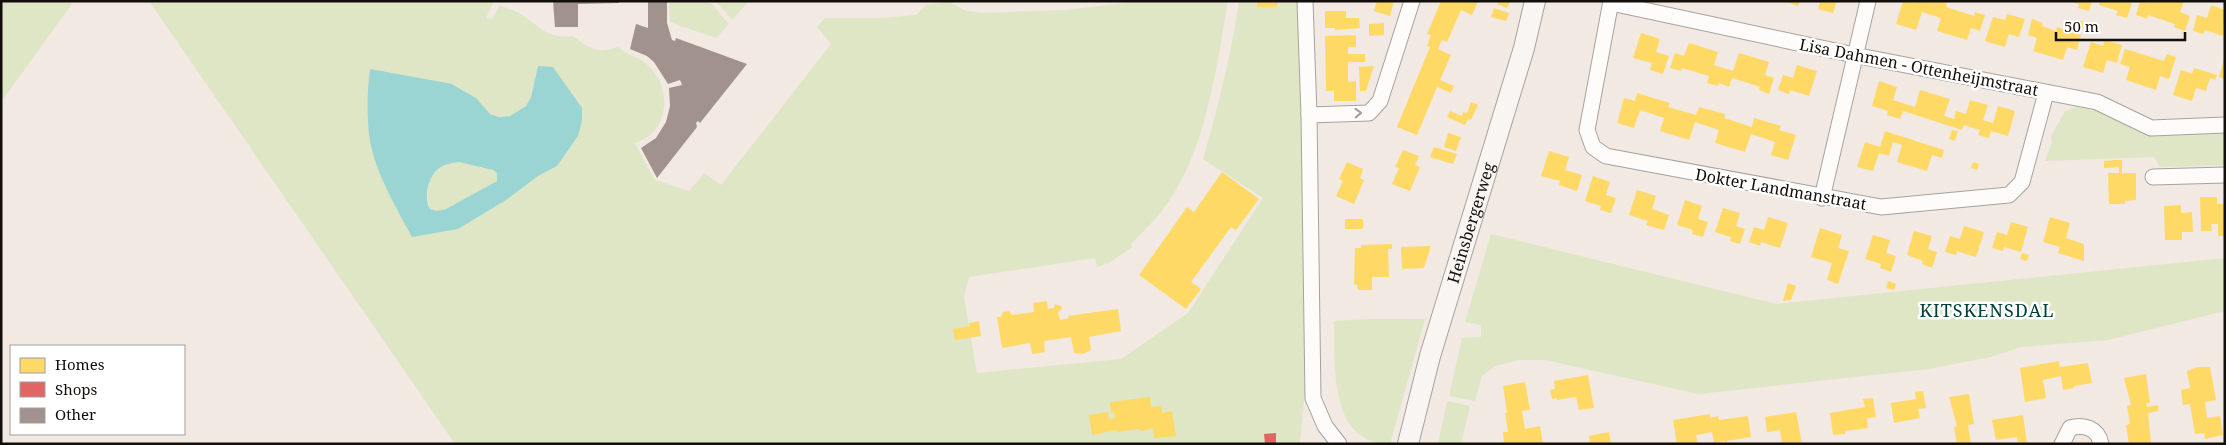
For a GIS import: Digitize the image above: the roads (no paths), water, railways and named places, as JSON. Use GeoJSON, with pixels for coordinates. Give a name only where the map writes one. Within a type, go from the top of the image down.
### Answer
{"type":"FeatureCollection","features":[{"type":"Feature","properties":{"kind":"main road","name":"Heinsbergerweg"},"geometry":{"type":"LineString","coordinates":[[1410,437],[1430,356],[1524,48],[1535,1]]}},
{"type":"Feature","properties":{"kind":"street"},"geometry":{"type":"LineString","coordinates":[[1305,1],[1309,115],[1313,398],[1325,426],[1338,444]]}},
{"type":"Feature","properties":{"kind":"street"},"geometry":{"type":"LineString","coordinates":[[1309,115],[1369,113],[1376,107],[1380,101],[1412,1]]}},
{"type":"Feature","properties":{"kind":"street"},"geometry":{"type":"LineString","coordinates":[[1822,198],[1868,1]]}},
{"type":"Feature","properties":{"kind":"street","name":"Lisa Dahmen - Ottenheijmstraat"},"geometry":{"type":"LineString","coordinates":[[1611,2],[1854,55],[2098,102],[2151,128],[2225,125]]}},
{"type":"Feature","properties":{"kind":"street","name":"Dokter Landmanstraat"},"geometry":{"type":"LineString","coordinates":[[1611,2],[1587,130],[1593,147],[1606,156],[1822,198],[1881,207],[2009,195],[2022,182],[2046,92]]}},
{"type":"Feature","properties":{"kind":"street"},"geometry":{"type":"LineString","coordinates":[[2154,178],[2225,174]]}},
{"type":"Feature","properties":{"kind":"street"},"geometry":{"type":"LineString","coordinates":[[2062,444],[2070,428],[2081,425],[2094,430],[2101,444]]}},
{"type":"Feature","properties":{"kind":"water"},"geometry":{"type":"Polygon","coordinates":[[[538,66],[553,67],[582,108],[582,121],[578,136],[557,166],[538,176],[506,200],[458,229],[412,237],[384,184],[372,150],[368,110],[370,69],[452,84],[476,98],[490,114],[499,117],[510,116],[526,106],[531,97],[538,66]],[[459,162],[439,168],[429,182],[427,199],[430,209],[437,211],[446,209],[497,181],[497,173],[493,170],[459,162]]]}},
{"type":"Feature","properties":{"kind":"district","name":"KITSKENSDAL"},"geometry":{"type":"Point","coordinates":[1987,310]}}]}
